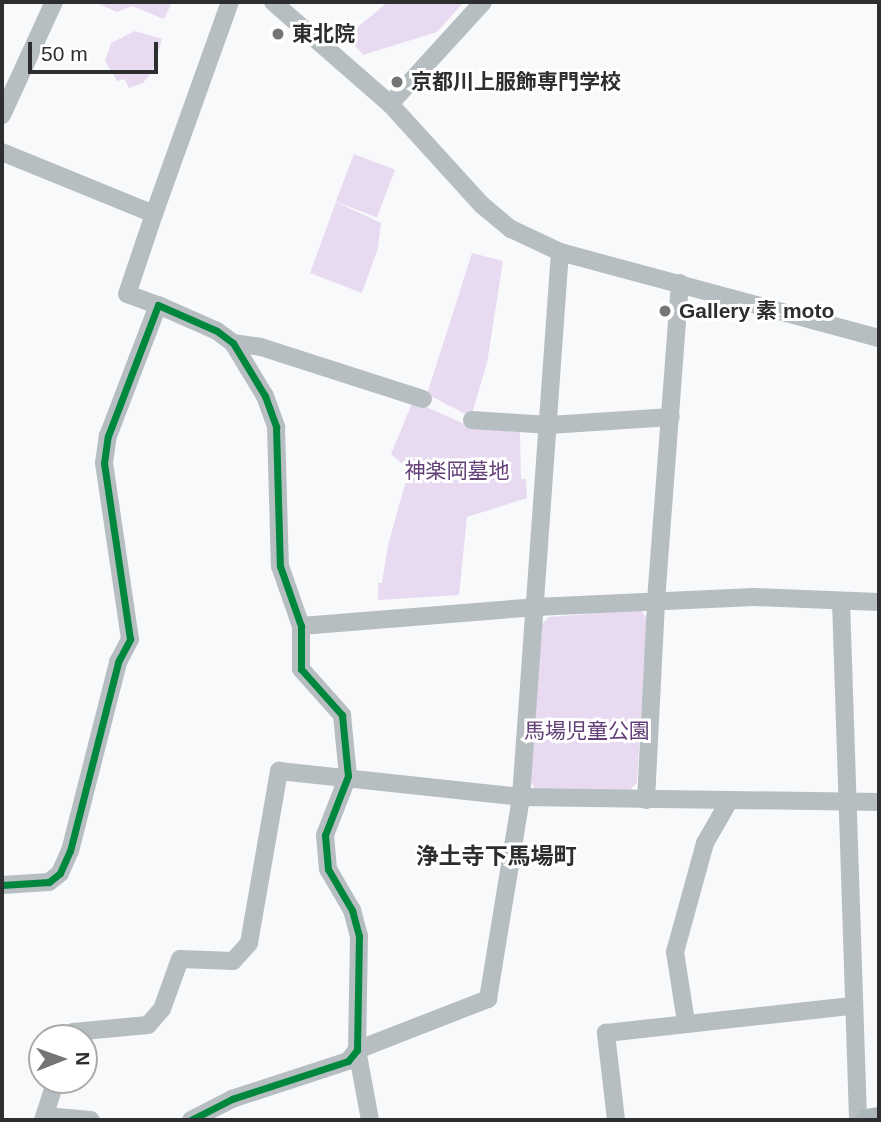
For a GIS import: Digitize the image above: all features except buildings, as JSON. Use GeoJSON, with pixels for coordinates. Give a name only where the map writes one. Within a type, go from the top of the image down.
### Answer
{"type":"FeatureCollection","features":[{"type":"Feature","properties":{"kind":"main road"},"geometry":{"type":"LineString","coordinates":[[866,1120],[879,1118]]}},
{"type":"Feature","properties":{"kind":"street"},"geometry":{"type":"LineString","coordinates":[[2,115],[54,2]]}},
{"type":"Feature","properties":{"kind":"street"},"geometry":{"type":"LineString","coordinates":[[230,2],[127,294],[217,331],[233,343],[265,396],[275,427],[280,566],[301,626],[301,669],[342,715],[348,776],[325,835],[328,869],[352,910],[359,936],[357,1050],[370,1120]]}},
{"type":"Feature","properties":{"kind":"street"},"geometry":{"type":"LineString","coordinates":[[273,2],[390,104],[495,216],[560,252],[879,338]]}},
{"type":"Feature","properties":{"kind":"street"},"geometry":{"type":"LineString","coordinates":[[390,104],[483,2]]}},
{"type":"Feature","properties":{"kind":"street"},"geometry":{"type":"LineString","coordinates":[[2,152],[154,214]]}},
{"type":"Feature","properties":{"kind":"street"},"geometry":{"type":"LineString","coordinates":[[191,1120],[232,1099],[336,1066],[357,1050],[488,999],[521,797],[550,425],[560,252]]}},
{"type":"Feature","properties":{"kind":"street"},"geometry":{"type":"LineString","coordinates":[[646,800],[656,601],[680,283]]}},
{"type":"Feature","properties":{"kind":"street"},"geometry":{"type":"LineString","coordinates":[[2,885],[49,882],[60,873],[70,851],[118,662],[130,639],[104,463],[108,436],[158,305]]}},
{"type":"Feature","properties":{"kind":"street"},"geometry":{"type":"LineString","coordinates":[[233,343],[270,350],[423,399]]}},
{"type":"Feature","properties":{"kind":"street"},"geometry":{"type":"LineString","coordinates":[[472,420],[550,425],[671,417]]}},
{"type":"Feature","properties":{"kind":"street"},"geometry":{"type":"LineString","coordinates":[[301,626],[535,607],[754,597],[879,603]]}},
{"type":"Feature","properties":{"kind":"street"},"geometry":{"type":"LineString","coordinates":[[841,601],[852,1006],[858,1120]]}},
{"type":"Feature","properties":{"kind":"street"},"geometry":{"type":"LineString","coordinates":[[98,1030],[148,1025],[162,1009],[180,959],[233,961],[249,943],[279,771],[348,776],[521,797],[728,803],[879,802]]}},
{"type":"Feature","properties":{"kind":"street"},"geometry":{"type":"LineString","coordinates":[[686,1022],[675,952],[705,843],[728,803]]}},
{"type":"Feature","properties":{"kind":"street"},"geometry":{"type":"LineString","coordinates":[[616,1120],[606,1034],[686,1022],[852,1006]]}},
{"type":"Feature","properties":{"kind":"street"},"geometry":{"type":"LineString","coordinates":[[52,1094],[44,1118],[91,1120]]}},
{"type":"Feature","properties":{"kind":"green space"},"geometry":{"type":"Polygon","coordinates":[[[94,2],[172,2],[164,19],[132,6],[117,12],[94,2]]]}},
{"type":"Feature","properties":{"kind":"green space"},"geometry":{"type":"Polygon","coordinates":[[[388,2],[464,2],[437,32],[363,55],[347,36],[388,2]]]}},
{"type":"Feature","properties":{"kind":"green space"},"geometry":{"type":"Polygon","coordinates":[[[135,31],[162,39],[152,72],[143,83],[129,88],[124,79],[117,81],[105,61],[111,43],[135,31]]]}},
{"type":"Feature","properties":{"kind":"green space"},"geometry":{"type":"Polygon","coordinates":[[[354,154],[395,170],[377,217],[336,202],[354,154]]]}},
{"type":"Feature","properties":{"kind":"green space"},"geometry":{"type":"Polygon","coordinates":[[[336,202],[381,223],[378,248],[362,293],[310,273],[336,202]]]}},
{"type":"Feature","properties":{"kind":"green space","name":"神楽岡墓地"},"geometry":{"type":"Polygon","coordinates":[[[472,253],[503,261],[487,363],[471,417],[427,394],[472,253]]]}},
{"type":"Feature","properties":{"kind":"green space","name":"神楽岡墓地"},"geometry":{"type":"Polygon","coordinates":[[[413,401],[469,426],[520,432],[521,479],[526,479],[527,498],[467,517],[459,595],[378,600],[378,583],[382,583],[388,545],[409,470],[391,454],[413,401]]]}},
{"type":"Feature","properties":{"kind":"green space","name":"馬場児童公園"},"geometry":{"type":"Polygon","coordinates":[[[641,610],[647,618],[637,783],[627,793],[537,791],[530,781],[542,624],[549,617],[641,610]]]}},
{"type":"Feature","properties":{"kind":"cycle path"},"geometry":{"type":"LineString","coordinates":[[2,885],[49,882],[60,873],[70,851],[118,662],[130,639],[104,463],[108,436],[158,305],[217,331],[233,343],[265,396],[276,427],[280,566],[301,626],[301,669],[342,715],[348,776],[325,835],[328,869],[352,910],[359,936],[357,1050],[348,1061],[232,1099],[191,1120]]}},
{"type":"Feature","properties":{"kind":"place","name":"東北院"},"geometry":{"type":"Point","coordinates":[278,34]}},
{"type":"Feature","properties":{"kind":"place","name":"京都川上服飾専門学校"},"geometry":{"type":"Point","coordinates":[397,82]}},
{"type":"Feature","properties":{"kind":"place","name":"Gallery 素 moto"},"geometry":{"type":"Point","coordinates":[665,311]}},
{"type":"Feature","properties":{"kind":"district","name":"浄土寺下馬場町"},"geometry":{"type":"Point","coordinates":[496,856]}}]}
